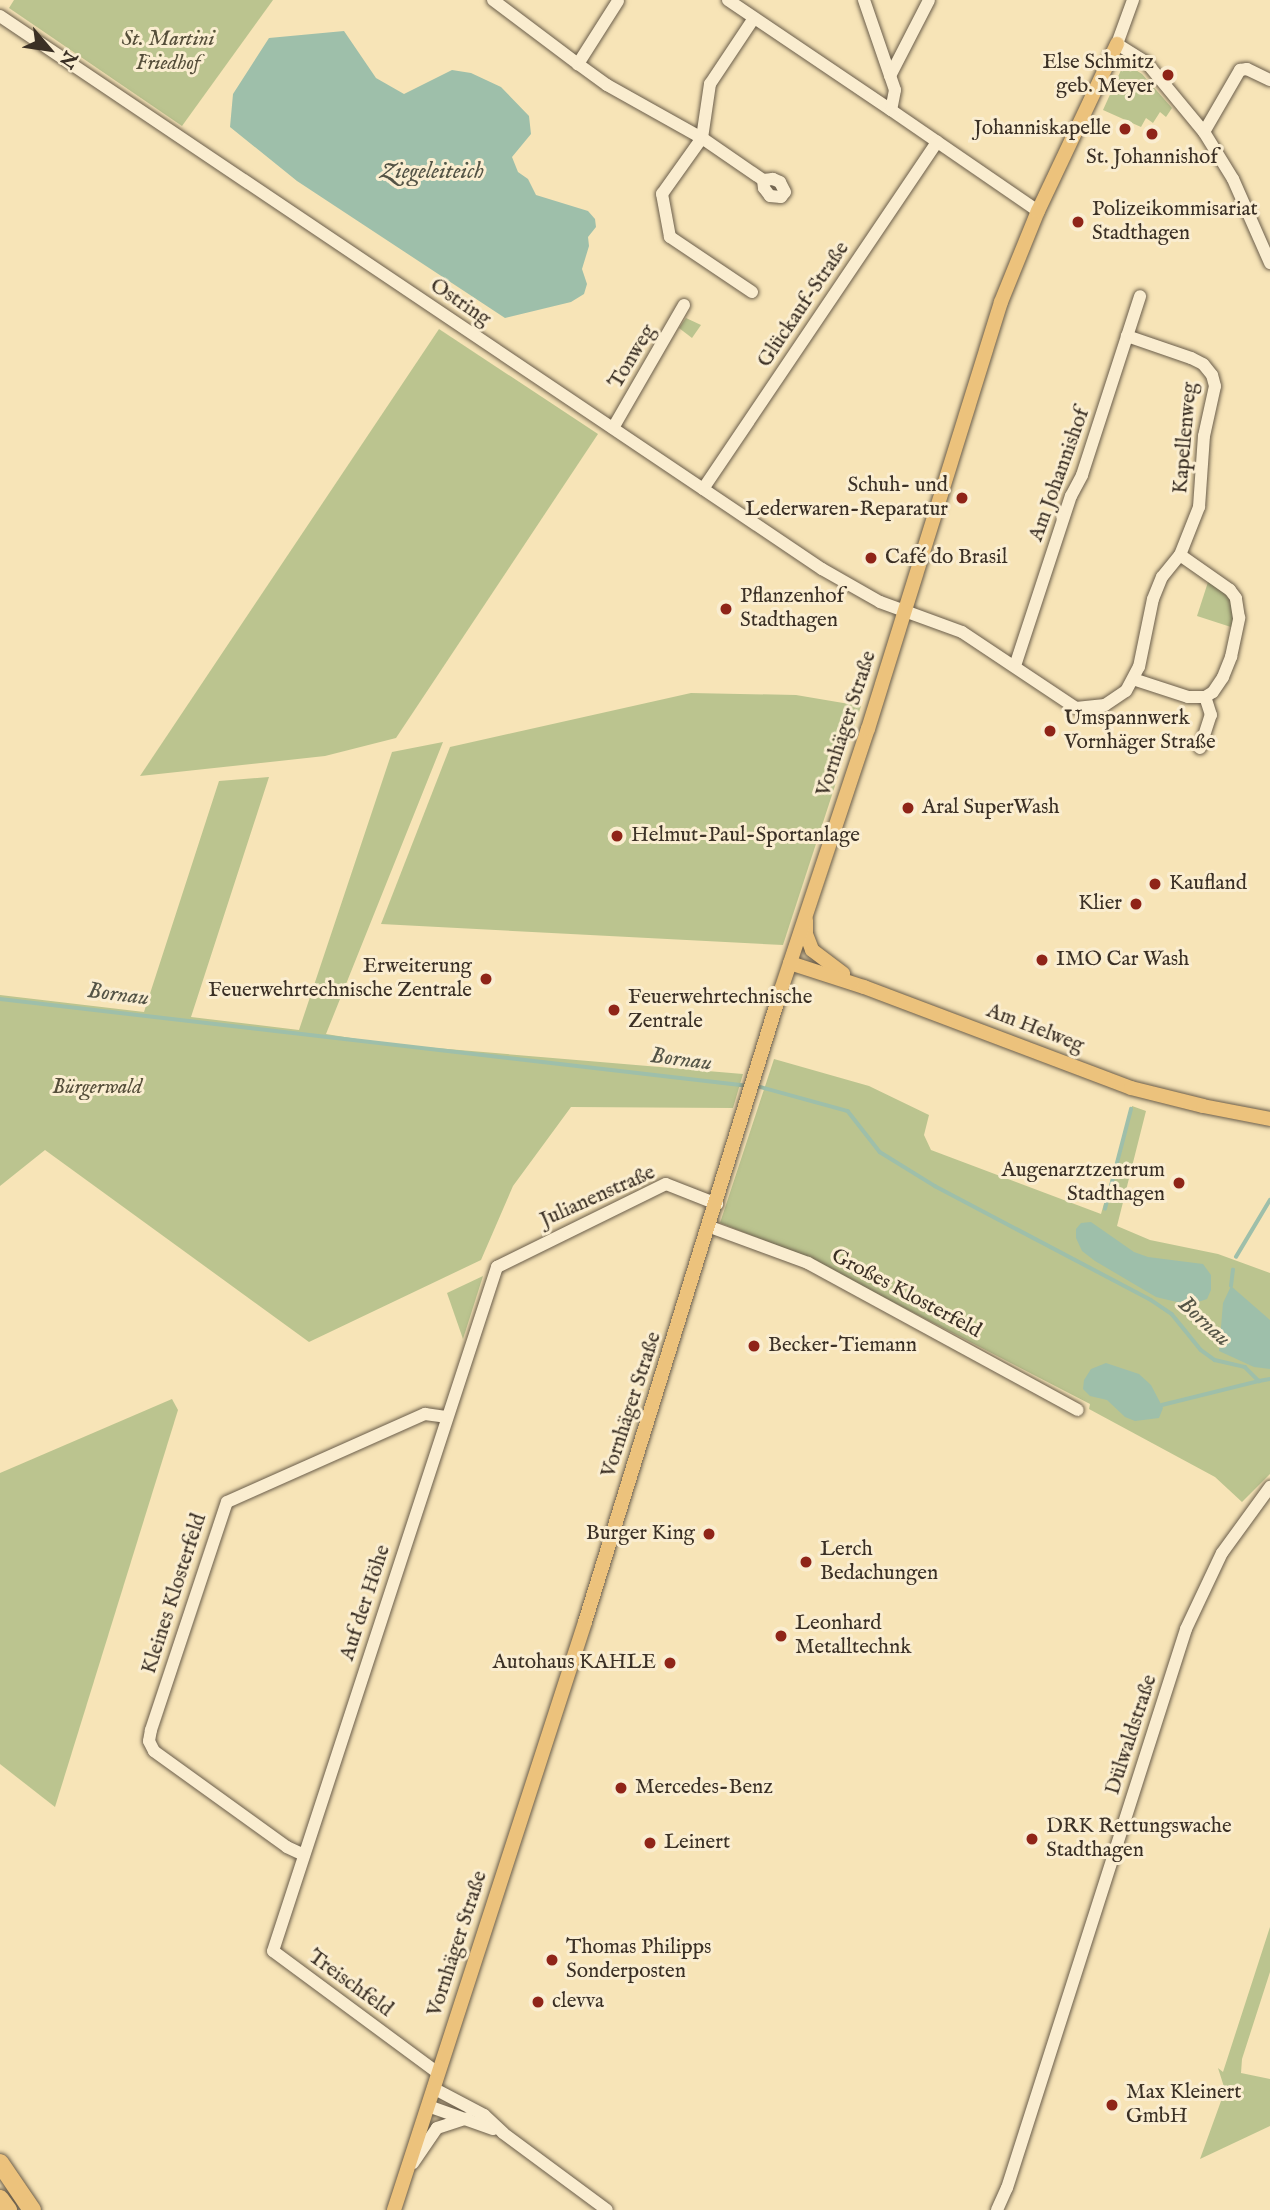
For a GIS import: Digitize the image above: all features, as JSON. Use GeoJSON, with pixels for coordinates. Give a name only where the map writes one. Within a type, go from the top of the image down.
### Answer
{"type":"FeatureCollection","features":[{"type":"Feature","properties":{"kind":"highway"},"geometry":{"type":"LineString","coordinates":[[0,2163],[32,2210]]}},
{"type":"Feature","properties":{"kind":"highway"},"geometry":{"type":"LineString","coordinates":[[0,2200],[8,2210]]}},
{"type":"Feature","properties":{"kind":"main road","name":"Vornhäger Straße"},"geometry":{"type":"LineString","coordinates":[[394,2210],[710,1227],[806,911],[905,611],[1001,302],[1038,211],[1117,44]]}},
{"type":"Feature","properties":{"kind":"main road"},"geometry":{"type":"LineString","coordinates":[[806,911],[806,934],[817,956],[864,987]]}},
{"type":"Feature","properties":{"kind":"main road","name":"Am Helweg"},"geometry":{"type":"LineString","coordinates":[[790,963],[864,987],[1131,1088],[1270,1119]]}},
{"type":"Feature","properties":{"kind":"street"},"geometry":{"type":"LineString","coordinates":[[493,0],[607,85],[702,138],[763,180]]}},
{"type":"Feature","properties":{"kind":"street"},"geometry":{"type":"LineString","coordinates":[[728,0],[1038,211]]}},
{"type":"Feature","properties":{"kind":"street"},"geometry":{"type":"LineString","coordinates":[[864,0],[895,90],[891,110]]}},
{"type":"Feature","properties":{"kind":"street"},"geometry":{"type":"LineString","coordinates":[[890,76],[929,0]]}},
{"type":"Feature","properties":{"kind":"street","name":"Vornhäger Straße"},"geometry":{"type":"LineString","coordinates":[[1117,44],[1133,0]]}},
{"type":"Feature","properties":{"kind":"street"},"geometry":{"type":"LineString","coordinates":[[578,64],[618,1]]}},
{"type":"Feature","properties":{"kind":"street","name":"Ostring"},"geometry":{"type":"LineString","coordinates":[[0,16],[822,569],[870,597],[905,611]]}},
{"type":"Feature","properties":{"kind":"street"},"geometry":{"type":"LineString","coordinates":[[752,292],[670,237],[663,194],[702,138],[710,84],[754,18]]}},
{"type":"Feature","properties":{"kind":"street"},"geometry":{"type":"LineString","coordinates":[[1117,44],[1146,62],[1204,132],[1233,179],[1270,263]]}},
{"type":"Feature","properties":{"kind":"street"},"geometry":{"type":"LineString","coordinates":[[1204,132],[1240,70],[1247,69],[1270,80]]}},
{"type":"Feature","properties":{"kind":"street","name":"Glückauf-Straße"},"geometry":{"type":"LineString","coordinates":[[704,489],[937,142]]}},
{"type":"Feature","properties":{"kind":"street","name":"Am Johannishof"},"geometry":{"type":"LineString","coordinates":[[1014,666],[1071,496],[1082,475],[1140,296]]}},
{"type":"Feature","properties":{"kind":"street","name":"Tonweg"},"geometry":{"type":"LineString","coordinates":[[613,428],[684,305]]}},
{"type":"Feature","properties":{"kind":"street","name":"Kapellenweg"},"geometry":{"type":"LineString","coordinates":[[1127,336],[1203,364],[1215,386],[1203,436],[1199,507],[1180,555],[1162,577],[1153,599],[1133,680]]}},
{"type":"Feature","properties":{"kind":"street"},"geometry":{"type":"LineString","coordinates":[[905,611],[962,632],[1076,708],[1105,705],[1117,699],[1133,680],[1188,697],[1205,697],[1213,692],[1223,677],[1231,657],[1239,618],[1236,598],[1230,590],[1180,555]]}},
{"type":"Feature","properties":{"kind":"street"},"geometry":{"type":"LineString","coordinates":[[1200,748],[1211,715],[1205,697]]}},
{"type":"Feature","properties":{"kind":"street","name":"Julianenstraße"},"geometry":{"type":"LineString","coordinates":[[497,1267],[666,1184],[717,1203]]}},
{"type":"Feature","properties":{"kind":"street","name":"Großes Klosterfeld"},"geometry":{"type":"LineString","coordinates":[[710,1227],[808,1263],[1078,1410]]}},
{"type":"Feature","properties":{"kind":"street","name":"Auf der Höhe"},"geometry":{"type":"LineString","coordinates":[[273,1951],[497,1267]]}},
{"type":"Feature","properties":{"kind":"street","name":"Kleines Klosterfeld"},"geometry":{"type":"LineString","coordinates":[[304,1855],[287,1847],[154,1751],[149,1741],[151,1730],[227,1502],[425,1414],[446,1417]]}},
{"type":"Feature","properties":{"kind":"street","name":"Dülwaldstraße"},"geometry":{"type":"LineString","coordinates":[[997,2210],[1007,2188],[1186,1629],[1222,1553],[1270,1487]]}},
{"type":"Feature","properties":{"kind":"street","name":"Treischfeld"},"geometry":{"type":"LineString","coordinates":[[273,1951],[438,2073]]}},
{"type":"Feature","properties":{"kind":"street"},"geometry":{"type":"LineString","coordinates":[[433,2088],[484,2115],[503,2133],[607,2210]]}},
{"type":"Feature","properties":{"kind":"street"},"geometry":{"type":"LineString","coordinates":[[428,2106],[503,2133]]}},
{"type":"Feature","properties":{"kind":"street"},"geometry":{"type":"LineString","coordinates":[[405,2176],[437,2127],[467,2118]]}},
{"type":"Feature","properties":{"kind":"green space","name":"St. Martini Friedhof"},"geometry":{"type":"Polygon","coordinates":[[[14,0],[273,0],[182,126],[9,8],[14,0]]]}},
{"type":"Feature","properties":{"kind":"green space"},"geometry":{"type":"Polygon","coordinates":[[[1131,67],[1142,74],[1172,108],[1166,117],[1160,112],[1153,123],[1146,118],[1141,127],[1103,110],[1122,68],[1131,67]]]}},
{"type":"Feature","properties":{"kind":"green space"},"geometry":{"type":"Polygon","coordinates":[[[686,318],[701,325],[692,338],[679,328],[686,318]]]}},
{"type":"Feature","properties":{"kind":"green space"},"geometry":{"type":"Polygon","coordinates":[[[439,329],[598,434],[396,738],[325,756],[140,776],[439,329]]]}},
{"type":"Feature","properties":{"kind":"green space"},"geometry":{"type":"Polygon","coordinates":[[[1209,579],[1230,597],[1234,628],[1197,616],[1209,579]]]}},
{"type":"Feature","properties":{"kind":"green space","name":"Helmut-Paul-Sportanlage"},"geometry":{"type":"Polygon","coordinates":[[[691,693],[796,695],[861,706],[783,945],[381,924],[450,747],[691,693]]]}},
{"type":"Feature","properties":{"kind":"green space","name":"Bürgerwald"},"geometry":{"type":"Polygon","coordinates":[[[443,742],[326,1034],[388,1044],[743,1074],[733,1108],[571,1107],[513,1186],[481,1260],[309,1342],[45,1150],[0,1186],[0,995],[144,1012],[219,781],[269,777],[191,1017],[299,1030],[392,752],[443,742]]]}},
{"type":"Feature","properties":{"kind":"green space"},"geometry":{"type":"Polygon","coordinates":[[[774,1059],[869,1086],[929,1115],[924,1135],[931,1150],[1101,1214],[1132,1106],[1146,1111],[1117,1226],[1150,1240],[1218,1254],[1270,1273],[1270,1474],[1242,1502],[1215,1477],[1089,1409],[1090,1404],[802,1255],[720,1223],[774,1059]]]}},
{"type":"Feature","properties":{"kind":"green space"},"geometry":{"type":"Polygon","coordinates":[[[483,1276],[463,1339],[447,1293],[483,1276]]]}},
{"type":"Feature","properties":{"kind":"green space"},"geometry":{"type":"Polygon","coordinates":[[[172,1399],[178,1410],[55,1807],[0,1764],[0,1473],[172,1399]]]}},
{"type":"Feature","properties":{"kind":"green space"},"geometry":{"type":"Polygon","coordinates":[[[1270,1927],[1270,1972],[1242,2059],[1241,2073],[1270,2079],[1270,2126],[1200,2159],[1225,2090],[1218,2068],[1223,2072],[1270,1927]]]}},
{"type":"Feature","properties":{"kind":"water","name":"Ziegeleiteich"},"geometry":{"type":"Polygon","coordinates":[[[344,31],[376,78],[404,94],[452,70],[471,73],[501,87],[529,116],[531,134],[512,157],[518,172],[528,179],[536,195],[588,211],[595,219],[596,227],[588,237],[589,246],[582,269],[587,284],[584,294],[571,302],[505,318],[297,181],[230,127],[233,94],[269,38],[344,31]]]}},
{"type":"Feature","properties":{"kind":"water"},"geometry":{"type":"Polygon","coordinates":[[[1091,1222],[1134,1252],[1148,1257],[1203,1264],[1211,1275],[1211,1290],[1207,1299],[1189,1305],[1156,1297],[1095,1261],[1082,1251],[1076,1238],[1076,1229],[1081,1223],[1091,1222]]]}},
{"type":"Feature","properties":{"kind":"water"},"geometry":{"type":"Polygon","coordinates":[[[1231,1286],[1270,1320],[1270,1369],[1254,1367],[1219,1351],[1223,1303],[1231,1286]]]}},
{"type":"Feature","properties":{"kind":"water"},"geometry":{"type":"Polygon","coordinates":[[[1106,1363],[1139,1374],[1151,1385],[1163,1408],[1159,1418],[1135,1421],[1125,1417],[1107,1400],[1090,1396],[1083,1389],[1084,1380],[1091,1369],[1106,1363]]]}},
{"type":"Feature","properties":{"kind":"waterway","name":"Bornau"},"geometry":{"type":"LineString","coordinates":[[0,999],[749,1086]]}},
{"type":"Feature","properties":{"kind":"waterway","name":"Bornau"},"geometry":{"type":"LineString","coordinates":[[757,1086],[848,1111],[880,1152],[935,1186],[1151,1300],[1172,1314],[1201,1350],[1215,1360],[1245,1367],[1259,1381],[1270,1379]]}},
{"type":"Feature","properties":{"kind":"waterway"},"geometry":{"type":"LineString","coordinates":[[1105,1209],[1131,1109]]}},
{"type":"Feature","properties":{"kind":"waterway"},"geometry":{"type":"LineString","coordinates":[[1236,1257],[1270,1200]]}},
{"type":"Feature","properties":{"kind":"waterway"},"geometry":{"type":"LineString","coordinates":[[1231,1286],[1233,1270]]}},
{"type":"Feature","properties":{"kind":"waterway"},"geometry":{"type":"LineString","coordinates":[[1162,1405],[1259,1381]]}},
{"type":"Feature","properties":{"kind":"place","name":"Else Schmitz geb. Meyer"},"geometry":{"type":"Point","coordinates":[1168,75]}},
{"type":"Feature","properties":{"kind":"place","name":"Johanniskapelle"},"geometry":{"type":"Point","coordinates":[1125,129]}},
{"type":"Feature","properties":{"kind":"place","name":"St. Johannishof"},"geometry":{"type":"Point","coordinates":[1152,134]}},
{"type":"Feature","properties":{"kind":"place","name":"Polizeikommisariat Stadthagen"},"geometry":{"type":"Point","coordinates":[1078,222]}},
{"type":"Feature","properties":{"kind":"place","name":"Schuh- und Lederwaren-Reparatur"},"geometry":{"type":"Point","coordinates":[962,498]}},
{"type":"Feature","properties":{"kind":"place","name":"Café do Brasil"},"geometry":{"type":"Point","coordinates":[871,558]}},
{"type":"Feature","properties":{"kind":"place","name":"Pflanzenhof Stadthagen"},"geometry":{"type":"Point","coordinates":[726,609]}},
{"type":"Feature","properties":{"kind":"place","name":"Umspannwerk Vornhäger Straße"},"geometry":{"type":"Point","coordinates":[1050,731]}},
{"type":"Feature","properties":{"kind":"place","name":"Aral SuperWash"},"geometry":{"type":"Point","coordinates":[908,808]}},
{"type":"Feature","properties":{"kind":"place","name":"Helmut-Paul-Sportanlage"},"geometry":{"type":"Point","coordinates":[617,836]}},
{"type":"Feature","properties":{"kind":"place","name":"Kaufland"},"geometry":{"type":"Point","coordinates":[1155,884]}},
{"type":"Feature","properties":{"kind":"place","name":"Klier"},"geometry":{"type":"Point","coordinates":[1136,904]}},
{"type":"Feature","properties":{"kind":"place","name":"IMO Car Wash"},"geometry":{"type":"Point","coordinates":[1042,960]}},
{"type":"Feature","properties":{"kind":"place","name":"Erweiterung Feuerwehrtechnische Zentrale"},"geometry":{"type":"Point","coordinates":[486,979]}},
{"type":"Feature","properties":{"kind":"place","name":"Feuerwehrtechnische Zentrale"},"geometry":{"type":"Point","coordinates":[614,1010]}},
{"type":"Feature","properties":{"kind":"place","name":"Augenarztzentrum Stadthagen"},"geometry":{"type":"Point","coordinates":[1179,1183]}},
{"type":"Feature","properties":{"kind":"place","name":"Becker-Tiemann"},"geometry":{"type":"Point","coordinates":[754,1346]}},
{"type":"Feature","properties":{"kind":"place","name":"Burger King"},"geometry":{"type":"Point","coordinates":[709,1534]}},
{"type":"Feature","properties":{"kind":"place","name":"Lerch Bedachungen"},"geometry":{"type":"Point","coordinates":[806,1562]}},
{"type":"Feature","properties":{"kind":"place","name":"Leonhard Metalltechnk"},"geometry":{"type":"Point","coordinates":[781,1636]}},
{"type":"Feature","properties":{"kind":"place","name":"Autohaus KAHLE"},"geometry":{"type":"Point","coordinates":[670,1663]}},
{"type":"Feature","properties":{"kind":"place","name":"Mercedes-Benz"},"geometry":{"type":"Point","coordinates":[621,1788]}},
{"type":"Feature","properties":{"kind":"place","name":"DRK Rettungswache Stadthagen"},"geometry":{"type":"Point","coordinates":[1032,1839]}},
{"type":"Feature","properties":{"kind":"place","name":"Leinert"},"geometry":{"type":"Point","coordinates":[650,1843]}},
{"type":"Feature","properties":{"kind":"place","name":"Thomas Philipps Sonderposten"},"geometry":{"type":"Point","coordinates":[552,1960]}},
{"type":"Feature","properties":{"kind":"place","name":"clevva"},"geometry":{"type":"Point","coordinates":[538,2002]}},
{"type":"Feature","properties":{"kind":"place","name":"Max Kleinert GmbH"},"geometry":{"type":"Point","coordinates":[1112,2105]}}]}
